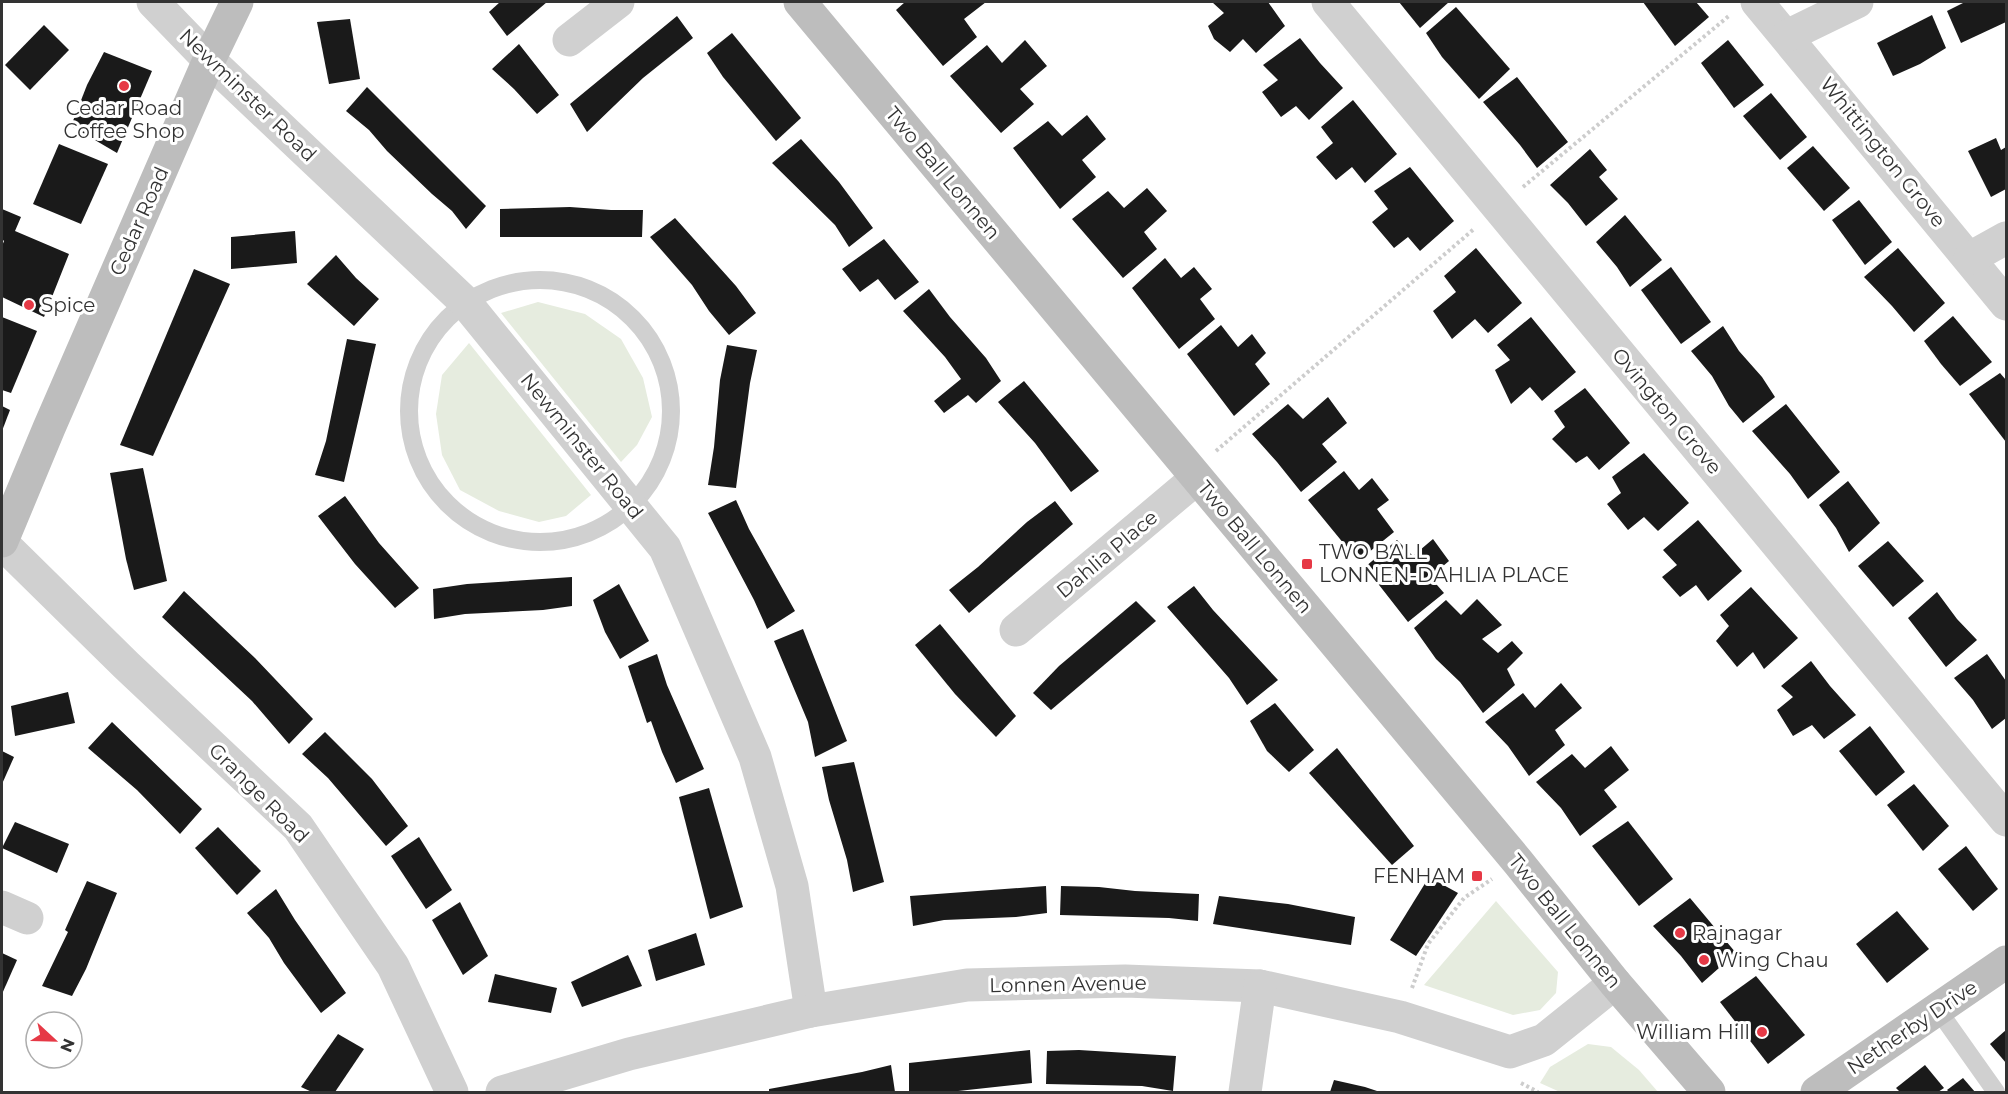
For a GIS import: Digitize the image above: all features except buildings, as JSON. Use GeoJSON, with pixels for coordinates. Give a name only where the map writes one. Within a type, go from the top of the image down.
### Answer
{"type":"FeatureCollection","features":[{"type":"Feature","properties":{"kind":"main road","name":"Cedar Road"},"geometry":{"type":"LineString","coordinates":[[2,542],[53,417],[237,2]]}},
{"type":"Feature","properties":{"kind":"main road","name":"Two Ball Lonnen"},"geometry":{"type":"LineString","coordinates":[[800,2],[1708,1092]]}},
{"type":"Feature","properties":{"kind":"main road","name":"Netherby Drive"},"geometry":{"type":"LineString","coordinates":[[1817,1092],[2007,962]]}},
{"type":"Feature","properties":{"kind":"street","name":"Newminster Road"},"geometry":{"type":"LineString","coordinates":[[153,2],[210,60],[465,302],[665,548],[755,757],[792,886],[811,1011]]}},
{"type":"Feature","properties":{"kind":"street"},"geometry":{"type":"LineString","coordinates":[[569,40],[618,2]]}},
{"type":"Feature","properties":{"kind":"street","name":"Ovington Grove"},"geometry":{"type":"LineString","coordinates":[[1328,2],[2007,820]]}},
{"type":"Feature","properties":{"kind":"street"},"geometry":{"type":"LineString","coordinates":[[1787,36],[1857,2]]}},
{"type":"Feature","properties":{"kind":"street","name":"Whittington Grove"},"geometry":{"type":"LineString","coordinates":[[1747,5],[1787,36],[2007,304]]}},
{"type":"Feature","properties":{"kind":"street"},"geometry":{"type":"LineString","coordinates":[[1970,258],[2007,238]]}},
{"type":"Feature","properties":{"kind":"street","name":"Dahlia Place"},"geometry":{"type":"LineString","coordinates":[[1016,630],[1194,475]]}},
{"type":"Feature","properties":{"kind":"street","name":"Grange Road"},"geometry":{"type":"LineString","coordinates":[[2,542],[126,665],[298,827],[393,966],[452,1092]]}},
{"type":"Feature","properties":{"kind":"street","name":"Lonnen Avenue"},"geometry":{"type":"LineString","coordinates":[[502,1092],[629,1054],[811,1011],[968,985],[1125,981],[1260,986],[1401,1017],[1510,1052],[1544,1040],[1615,983]]}},
{"type":"Feature","properties":{"kind":"street"},"geometry":{"type":"LineString","coordinates":[[1245,1092],[1260,986]]}},
{"type":"Feature","properties":{"kind":"lane"},"geometry":{"type":"LineString","coordinates":[[548,279],[591,289],[628,312],[655,346],[670,387],[670,430],[658,472],[631,507],[596,532],[553,543],[510,541],[470,524],[437,495],[416,457],[408,414],[414,371],[434,332],[465,302],[505,284],[548,279]]}},
{"type":"Feature","properties":{"kind":"lane"},"geometry":{"type":"LineString","coordinates":[[1938,1010],[1996,1092]]}},
{"type":"Feature","properties":{"kind":"path"},"geometry":{"type":"LineString","coordinates":[[1194,475],[1498,207],[1747,5]]}},
{"type":"Feature","properties":{"kind":"path"},"geometry":{"type":"LineString","coordinates":[[1401,1017],[1428,944],[1464,898],[1518,862]]}},
{"type":"Feature","properties":{"kind":"shaded area"},"geometry":{"type":"Polygon","coordinates":[[[538,302],[585,314],[621,339],[643,378],[652,417],[637,445],[621,462],[501,313],[538,302]]]}},
{"type":"Feature","properties":{"kind":"shaded area"},"geometry":{"type":"Polygon","coordinates":[[[469,343],[591,495],[566,516],[539,522],[499,511],[460,490],[442,455],[436,414],[442,375],[469,343]]]}},
{"type":"Feature","properties":{"kind":"shaded area"},"geometry":{"type":"Polygon","coordinates":[[[1496,901],[1558,972],[1556,993],[1540,1010],[1513,1015],[1424,985],[1496,901]]]}},
{"type":"Feature","properties":{"kind":"shaded area"},"geometry":{"type":"Polygon","coordinates":[[[1588,1044],[1611,1047],[1639,1070],[1658,1092],[1560,1092],[1540,1083],[1550,1067],[1588,1044]]]}},
{"type":"Feature","properties":{"kind":"place","name":"Cedar Road Coffee Shop"},"geometry":{"type":"Point","coordinates":[124,86]}},
{"type":"Feature","properties":{"kind":"place","name":"Spice"},"geometry":{"type":"Point","coordinates":[29,305]}},
{"type":"Feature","properties":{"kind":"place","name":"TWO BALL LONNEN-DAHLIA PLACE"},"geometry":{"type":"Point","coordinates":[1307,564]}},
{"type":"Feature","properties":{"kind":"place","name":"FENHAM"},"geometry":{"type":"Point","coordinates":[1477,876]}},
{"type":"Feature","properties":{"kind":"place","name":"Rajnagar"},"geometry":{"type":"Point","coordinates":[1680,933]}},
{"type":"Feature","properties":{"kind":"place","name":"Wing Chau"},"geometry":{"type":"Point","coordinates":[1704,960]}},
{"type":"Feature","properties":{"kind":"place","name":"William Hill"},"geometry":{"type":"Point","coordinates":[1762,1032]}}]}
